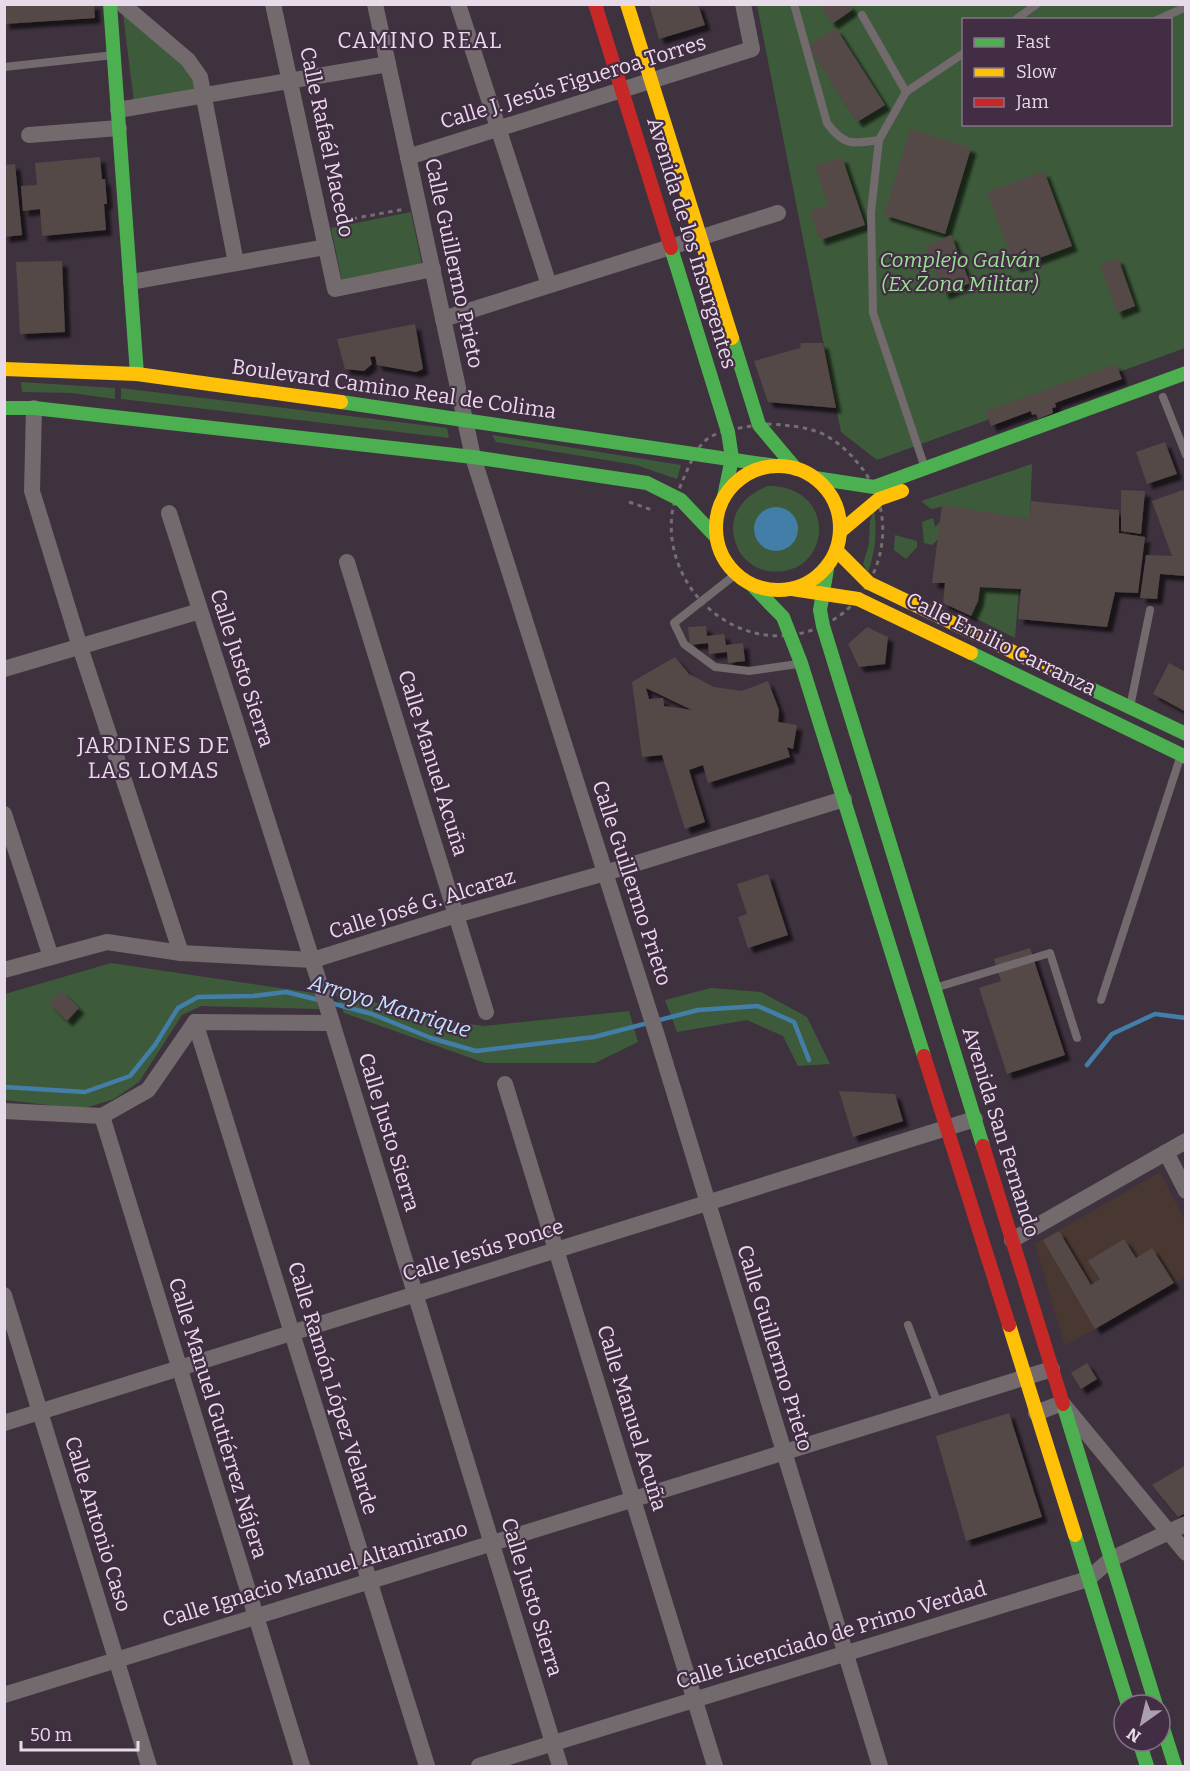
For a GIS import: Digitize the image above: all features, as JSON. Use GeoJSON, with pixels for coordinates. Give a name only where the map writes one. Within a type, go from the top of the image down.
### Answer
{"type":"FeatureCollection","features":[{"type":"Feature","properties":{"kind":"main road"},"geometry":{"type":"LineString","coordinates":[[110,4],[137,374]]}},
{"type":"Feature","properties":{"kind":"main road","name":"Avenida de los Insurgentes"},"geometry":{"type":"LineString","coordinates":[[595,4],[728,432],[732,458],[724,497]]}},
{"type":"Feature","properties":{"kind":"main road","name":"Avenida de los Insurgentes"},"geometry":{"type":"LineString","coordinates":[[627,4],[759,425],[796,469]]}},
{"type":"Feature","properties":{"kind":"main road","name":"Boulevard Camino Real de Colima"},"geometry":{"type":"LineString","coordinates":[[5,370],[137,374],[465,419],[776,466]]}},
{"type":"Feature","properties":{"kind":"main road"},"geometry":{"type":"LineString","coordinates":[[841,531],[877,493],[926,469],[1185,373]]}},
{"type":"Feature","properties":{"kind":"main road"},"geometry":{"type":"LineString","coordinates":[[4,408],[34,408],[473,457],[647,483],[681,500],[717,537]]}},
{"type":"Feature","properties":{"kind":"main road"},"geometry":{"type":"LineString","coordinates":[[815,478],[829,493],[839,511],[841,531],[837,551],[827,569],[811,582],[792,589],[772,591],[752,585],[736,574],[723,557],[717,537],[717,516],[724,497],[737,481],[755,470],[776,466],[796,469],[815,478],[877,493],[951,473]]}},
{"type":"Feature","properties":{"kind":"main road","name":"Calle Emilio Carranza"},"geometry":{"type":"LineString","coordinates":[[837,551],[869,583],[1185,734]]}},
{"type":"Feature","properties":{"kind":"main road","name":"Avenida San Fernando"},"geometry":{"type":"LineString","coordinates":[[827,569],[820,610],[823,626],[947,1128],[1124,1693]]}},
{"type":"Feature","properties":{"kind":"main road","name":"Avenida San Fernando"},"geometry":{"type":"LineString","coordinates":[[752,585],[783,616],[792,635],[844,799],[935,988],[1152,1693]]}},
{"type":"Feature","properties":{"kind":"main road","name":"Calle Emilio Carranza"},"geometry":{"type":"LineString","coordinates":[[792,589],[858,599],[1183,756]]}},
{"type":"Feature","properties":{"kind":"street"},"geometry":{"type":"LineString","coordinates":[[122,4],[188,60],[200,77],[236,263]]}},
{"type":"Feature","properties":{"kind":"street","name":"Calle Rafaél Macedo"},"geometry":{"type":"LineString","coordinates":[[273,4],[335,289],[433,269]]}},
{"type":"Feature","properties":{"kind":"street","name":"Calle Guillermo Prieto"},"geometry":{"type":"LineString","coordinates":[[375,4],[473,457],[657,1036],[880,1767]]}},
{"type":"Feature","properties":{"kind":"street"},"geometry":{"type":"LineString","coordinates":[[458,4],[549,285]]}},
{"type":"Feature","properties":{"kind":"street","name":"Calle J. Jesús Figueroa Torres"},"geometry":{"type":"LineString","coordinates":[[408,157],[752,49],[743,4]]}},
{"type":"Feature","properties":{"kind":"street"},"geometry":{"type":"LineString","coordinates":[[118,110],[388,64]]}},
{"type":"Feature","properties":{"kind":"street"},"geometry":{"type":"LineString","coordinates":[[29,135],[119,128]]}},
{"type":"Feature","properties":{"kind":"street"},"geometry":{"type":"LineString","coordinates":[[443,319],[778,213]]}},
{"type":"Feature","properties":{"kind":"street"},"geometry":{"type":"LineString","coordinates":[[130,282],[326,247]]}},
{"type":"Feature","properties":{"kind":"street"},"geometry":{"type":"LineString","coordinates":[[34,408],[32,491],[80,647],[181,953]]}},
{"type":"Feature","properties":{"kind":"street","name":"Calle Justo Sierra"},"geometry":{"type":"LineString","coordinates":[[169,513],[331,1019],[560,1767]]}},
{"type":"Feature","properties":{"kind":"street","name":"Calle Manuel Acuña"},"geometry":{"type":"LineString","coordinates":[[347,562],[486,1012]]}},
{"type":"Feature","properties":{"kind":"street"},"geometry":{"type":"LineString","coordinates":[[4,669],[200,611]]}},
{"type":"Feature","properties":{"kind":"street","name":"Calle José G. Alcaraz"},"geometry":{"type":"LineString","coordinates":[[4,970],[107,942],[315,968],[456,915],[605,873],[844,799]]}},
{"type":"Feature","properties":{"kind":"street"},"geometry":{"type":"LineString","coordinates":[[4,814],[51,957]]}},
{"type":"Feature","properties":{"kind":"street"},"geometry":{"type":"LineString","coordinates":[[4,1110],[102,1116],[148,1090],[195,1022],[331,1019]]}},
{"type":"Feature","properties":{"kind":"street","name":"Calle Ramón López Velarde"},"geometry":{"type":"LineString","coordinates":[[195,1022],[427,1767]]}},
{"type":"Feature","properties":{"kind":"street","name":"Calle Manuel Acuña"},"geometry":{"type":"LineString","coordinates":[[505,1084],[715,1767]]}},
{"type":"Feature","properties":{"kind":"street","name":"Calle Manuel Gutiérrez Nájera"},"geometry":{"type":"LineString","coordinates":[[102,1116],[302,1767]]}},
{"type":"Feature","properties":{"kind":"street","name":"Calle Jesús Ponce"},"geometry":{"type":"LineString","coordinates":[[4,1423],[975,1119]]}},
{"type":"Feature","properties":{"kind":"street"},"geometry":{"type":"LineString","coordinates":[[1012,1240],[1185,1141]]}},
{"type":"Feature","properties":{"kind":"street"},"geometry":{"type":"LineString","coordinates":[[1166,1152],[1185,1191]]}},
{"type":"Feature","properties":{"kind":"street","name":"Calle Antonio Caso"},"geometry":{"type":"LineString","coordinates":[[4,1295],[149,1767]]}},
{"type":"Feature","properties":{"kind":"street","name":"Calle Ignacio Manuel Altamirano"},"geometry":{"type":"LineString","coordinates":[[4,1695],[1052,1369]]}},
{"type":"Feature","properties":{"kind":"street"},"geometry":{"type":"LineString","coordinates":[[1036,1413],[1062,1403],[1185,1553]]}},
{"type":"Feature","properties":{"kind":"street","name":"Calle Licenciado de Primo Verdad"},"geometry":{"type":"LineString","coordinates":[[479,1767],[1088,1579],[1111,1559],[1185,1524]]}},
{"type":"Feature","properties":{"kind":"lane"},"geometry":{"type":"LineString","coordinates":[[794,4],[827,123],[838,138],[856,143],[879,140]]}},
{"type":"Feature","properties":{"kind":"lane"},"geometry":{"type":"LineString","coordinates":[[1017,18],[1037,4]]}},
{"type":"Feature","properties":{"kind":"lane"},"geometry":{"type":"LineString","coordinates":[[1161,18],[1185,7]]}},
{"type":"Feature","properties":{"kind":"lane"},"geometry":{"type":"LineString","coordinates":[[862,15],[906,92]]}},
{"type":"Feature","properties":{"kind":"lane"},"geometry":{"type":"LineString","coordinates":[[926,469],[873,313],[871,212],[879,140],[906,92],[962,54]]}},
{"type":"Feature","properties":{"kind":"lane"},"geometry":{"type":"LineString","coordinates":[[4,67],[114,55]]}},
{"type":"Feature","properties":{"kind":"lane"},"geometry":{"type":"LineString","coordinates":[[1163,397],[1185,454]]}},
{"type":"Feature","properties":{"kind":"lane"},"geometry":{"type":"LineString","coordinates":[[736,574],[674,624],[684,644],[715,667],[749,671],[801,663]]}},
{"type":"Feature","properties":{"kind":"lane"},"geometry":{"type":"LineString","coordinates":[[1130,708],[1150,610]]}},
{"type":"Feature","properties":{"kind":"lane"},"geometry":{"type":"LineString","coordinates":[[1101,1000],[1183,756]]}},
{"type":"Feature","properties":{"kind":"lane"},"geometry":{"type":"LineString","coordinates":[[935,988],[1050,953],[1077,1038]]}},
{"type":"Feature","properties":{"kind":"lane"},"geometry":{"type":"LineString","coordinates":[[908,1324],[938,1404]]}},
{"type":"Feature","properties":{"kind":"path"},"geometry":{"type":"LineString","coordinates":[[321,225],[419,206]]}},
{"type":"Feature","properties":{"kind":"path"},"geometry":{"type":"LineString","coordinates":[[759,425],[796,425],[823,434],[847,450],[866,471],[877,493],[883,519],[880,557],[869,583],[858,599],[843,613],[823,626],[792,635],[756,633],[717,616],[701,602],[685,580],[675,555],[672,529],[676,498],[701,444],[714,435],[728,432],[759,425]]}},
{"type":"Feature","properties":{"kind":"shaded area"},"geometry":{"type":"Polygon","coordinates":[[[1160,1172],[1185,1221],[1185,1277],[1065,1346],[1035,1244],[1160,1172]]]}},
{"type":"Feature","properties":{"kind":"green space","name":"Complejo Galván (Ex Zona Militar)"},"geometry":{"type":"Polygon","coordinates":[[[757,5],[1185,5],[1185,348],[877,460],[841,432],[757,5]]]}},
{"type":"Feature","properties":{"kind":"green space"},"geometry":{"type":"Polygon","coordinates":[[[123,14],[185,64],[195,78],[197,92],[134,102],[123,14]]]}},
{"type":"Feature","properties":{"kind":"green space"},"geometry":{"type":"Polygon","coordinates":[[[411,212],[422,265],[342,281],[331,228],[411,212]]]}},
{"type":"Feature","properties":{"kind":"green space"},"geometry":{"type":"Polygon","coordinates":[[[21,382],[115,388],[115,399],[71,393],[22,392],[21,382]]]}},
{"type":"Feature","properties":{"kind":"green space"},"geometry":{"type":"Polygon","coordinates":[[[121,388],[447,428],[449,438],[121,399],[121,388]]]}},
{"type":"Feature","properties":{"kind":"green space"},"geometry":{"type":"Polygon","coordinates":[[[492,435],[681,465],[677,479],[636,465],[496,442],[492,435]]]}},
{"type":"Feature","properties":{"kind":"green space"},"geometry":{"type":"Polygon","coordinates":[[[1032,464],[1030,519],[942,506],[931,509],[921,501],[1032,464]]]}},
{"type":"Feature","properties":{"kind":"green space"},"geometry":{"type":"Polygon","coordinates":[[[768,486],[792,490],[808,501],[817,515],[819,532],[815,548],[805,562],[789,570],[768,571],[756,567],[739,551],[733,530],[734,520],[742,503],[768,486]],[[763,511],[754,528],[759,542],[773,550],[791,544],[763,511]]]}},
{"type":"Feature","properties":{"kind":"green space"},"geometry":{"type":"Polygon","coordinates":[[[874,508],[875,540],[868,572],[863,564],[869,544],[870,521],[874,508]]]}},
{"type":"Feature","properties":{"kind":"green space"},"geometry":{"type":"Polygon","coordinates":[[[933,518],[935,527],[940,522],[938,539],[932,545],[924,543],[922,522],[933,518]]]}},
{"type":"Feature","properties":{"kind":"green space"},"geometry":{"type":"Polygon","coordinates":[[[895,535],[917,541],[917,547],[906,559],[894,550],[895,535]]]}},
{"type":"Feature","properties":{"kind":"green space"},"geometry":{"type":"Polygon","coordinates":[[[980,587],[1019,589],[1015,638],[971,616],[978,601],[980,587]]]}},
{"type":"Feature","properties":{"kind":"green space"},"geometry":{"type":"Polygon","coordinates":[[[111,963],[314,993],[319,1009],[201,1006],[182,1015],[139,1082],[114,1099],[82,1109],[5,1100],[5,994],[111,963]]]}},
{"type":"Feature","properties":{"kind":"green space"},"geometry":{"type":"Polygon","coordinates":[[[333,987],[415,1017],[484,1026],[629,1011],[638,1042],[595,1063],[485,1063],[344,1013],[333,987]]]}},
{"type":"Feature","properties":{"kind":"green space"},"geometry":{"type":"Polygon","coordinates":[[[711,988],[761,992],[807,1017],[830,1064],[798,1066],[783,1036],[747,1020],[677,1032],[665,1000],[711,988]]]}},
{"type":"Feature","properties":{"kind":"water"},"geometry":{"type":"Polygon","coordinates":[[[776,507],[791,514],[798,529],[791,544],[776,551],[761,544],[754,529],[761,514],[776,507]]]}},
{"type":"Feature","properties":{"kind":"building"},"geometry":{"type":"Polygon","coordinates":[[[4,4],[94,4],[95,18],[4,24],[4,4]]]}},
{"type":"Feature","properties":{"kind":"building"},"geometry":{"type":"Polygon","coordinates":[[[649,4],[698,4],[705,25],[659,39],[649,4]]]}},
{"type":"Feature","properties":{"kind":"building"},"geometry":{"type":"Polygon","coordinates":[[[827,4],[849,4],[852,10],[832,24],[822,8],[827,4]]]}},
{"type":"Feature","properties":{"kind":"building"},"geometry":{"type":"Polygon","coordinates":[[[836,28],[885,105],[857,122],[808,46],[836,28]]]}},
{"type":"Feature","properties":{"kind":"building"},"geometry":{"type":"Polygon","coordinates":[[[910,129],[971,148],[945,234],[884,215],[910,129]]]}},
{"type":"Feature","properties":{"kind":"building"},"geometry":{"type":"Polygon","coordinates":[[[100,157],[102,179],[105,179],[106,230],[42,236],[40,209],[23,211],[21,186],[37,185],[35,163],[100,157]]]}},
{"type":"Feature","properties":{"kind":"building"},"geometry":{"type":"Polygon","coordinates":[[[842,157],[865,225],[820,240],[810,211],[828,205],[815,166],[842,157]]]}},
{"type":"Feature","properties":{"kind":"building"},"geometry":{"type":"Polygon","coordinates":[[[15,164],[22,235],[4,237],[4,165],[15,164]]]}},
{"type":"Feature","properties":{"kind":"building"},"geometry":{"type":"Polygon","coordinates":[[[1044,171],[1072,246],[1015,267],[987,192],[1044,171]]]}},
{"type":"Feature","properties":{"kind":"building"},"geometry":{"type":"Polygon","coordinates":[[[951,235],[970,283],[944,294],[925,246],[951,235]]]}},
{"type":"Feature","properties":{"kind":"building"},"geometry":{"type":"Polygon","coordinates":[[[1118,258],[1135,306],[1117,313],[1100,264],[1118,258]]]}},
{"type":"Feature","properties":{"kind":"building"},"geometry":{"type":"Polygon","coordinates":[[[62,261],[65,332],[20,334],[16,262],[62,261]]]}},
{"type":"Feature","properties":{"kind":"building"},"geometry":{"type":"Polygon","coordinates":[[[415,324],[423,369],[416,372],[377,365],[375,356],[370,357],[372,364],[364,371],[345,369],[337,339],[415,324]]]}},
{"type":"Feature","properties":{"kind":"building"},"geometry":{"type":"Polygon","coordinates":[[[801,343],[823,343],[836,408],[768,402],[754,361],[800,348],[801,343]]]}},
{"type":"Feature","properties":{"kind":"building"},"geometry":{"type":"Polygon","coordinates":[[[1116,364],[1122,379],[1055,403],[1056,407],[1052,408],[1053,413],[1038,419],[1036,414],[1032,415],[1031,411],[991,426],[986,411],[1116,364]]]}},
{"type":"Feature","properties":{"kind":"building"},"geometry":{"type":"Polygon","coordinates":[[[1165,442],[1177,474],[1147,484],[1136,452],[1165,442]]]}},
{"type":"Feature","properties":{"kind":"building"},"geometry":{"type":"Polygon","coordinates":[[[1121,490],[1145,491],[1141,534],[1121,531],[1121,490]]]}},
{"type":"Feature","properties":{"kind":"building"},"geometry":{"type":"Polygon","coordinates":[[[1183,490],[1186,498],[1186,576],[1160,574],[1157,599],[1140,598],[1146,555],[1172,556],[1152,501],[1183,490]]]}},
{"type":"Feature","properties":{"kind":"building"},"geometry":{"type":"Polygon","coordinates":[[[1031,501],[1119,510],[1119,533],[1145,537],[1138,593],[1115,592],[1107,627],[1018,619],[1021,589],[980,587],[978,601],[971,616],[943,603],[945,583],[932,583],[942,505],[1030,519],[1031,501]]]}},
{"type":"Feature","properties":{"kind":"building"},"geometry":{"type":"Polygon","coordinates":[[[706,626],[707,636],[724,634],[726,645],[743,643],[745,661],[728,663],[727,652],[709,654],[708,643],[690,645],[688,627],[706,626]]]}},
{"type":"Feature","properties":{"kind":"building"},"geometry":{"type":"Polygon","coordinates":[[[867,627],[888,637],[885,664],[859,667],[848,644],[867,627]]]}},
{"type":"Feature","properties":{"kind":"building"},"geometry":{"type":"Polygon","coordinates":[[[675,657],[689,674],[714,687],[742,691],[768,681],[779,710],[778,722],[797,725],[793,749],[787,747],[790,757],[708,783],[703,765],[689,770],[705,822],[685,829],[662,755],[642,757],[632,682],[675,657]],[[646,688],[649,699],[663,698],[664,706],[692,710],[646,688]]]}},
{"type":"Feature","properties":{"kind":"building"},"geometry":{"type":"Polygon","coordinates":[[[1169,663],[1186,672],[1186,712],[1153,694],[1169,663]]]}},
{"type":"Feature","properties":{"kind":"building"},"geometry":{"type":"Polygon","coordinates":[[[768,874],[788,935],[748,948],[738,917],[747,914],[737,884],[768,874]]]}},
{"type":"Feature","properties":{"kind":"building"},"geometry":{"type":"Polygon","coordinates":[[[1030,948],[1065,1055],[1007,1074],[979,988],[1001,981],[994,959],[1030,948]]]}},
{"type":"Feature","properties":{"kind":"building"},"geometry":{"type":"Polygon","coordinates":[[[61,991],[79,1008],[67,1021],[49,1003],[61,991]]]}},
{"type":"Feature","properties":{"kind":"building"},"geometry":{"type":"Polygon","coordinates":[[[839,1091],[895,1094],[903,1121],[853,1137],[839,1091]]]}},
{"type":"Feature","properties":{"kind":"building"},"geometry":{"type":"Polygon","coordinates":[[[1059,1231],[1091,1285],[1100,1279],[1088,1261],[1124,1239],[1136,1258],[1152,1248],[1174,1283],[1095,1329],[1043,1240],[1059,1231]]]}},
{"type":"Feature","properties":{"kind":"building"},"geometry":{"type":"Polygon","coordinates":[[[1087,1363],[1097,1379],[1081,1389],[1071,1373],[1087,1363]]]}},
{"type":"Feature","properties":{"kind":"building"},"geometry":{"type":"Polygon","coordinates":[[[1009,1413],[1042,1517],[966,1541],[936,1436],[1009,1413]]]}},
{"type":"Feature","properties":{"kind":"building"},"geometry":{"type":"Polygon","coordinates":[[[1186,1465],[1186,1513],[1178,1517],[1152,1485],[1186,1465]]]}},
{"type":"Feature","properties":{"kind":"waterway","name":"Arroyo Manrique"},"geometry":{"type":"LineString","coordinates":[[4,1087],[85,1092],[130,1076],[155,1045],[178,1008],[198,997],[253,996],[286,992],[319,1000]]}},
{"type":"Feature","properties":{"kind":"waterway","name":"Arroyo Manrique"},"geometry":{"type":"LineString","coordinates":[[331,1003],[372,1014],[431,1038],[476,1051],[594,1037],[698,1010],[758,1006],[794,1022],[809,1060]]}},
{"type":"Feature","properties":{"kind":"waterway","name":"Arroyo Manrique"},"geometry":{"type":"LineString","coordinates":[[1087,1065],[1112,1034],[1155,1014],[1186,1018]]}},
{"type":"Feature","properties":{"kind":"traffic: fast"},"geometry":{"type":"LineString","coordinates":[[110,4],[137,374]]}},
{"type":"Feature","properties":{"kind":"traffic: fast"},"geometry":{"type":"LineString","coordinates":[[671,248],[728,432],[732,458],[724,497]]}},
{"type":"Feature","properties":{"kind":"traffic: fast"},"geometry":{"type":"LineString","coordinates":[[732,338],[759,425],[796,469]]}},
{"type":"Feature","properties":{"kind":"traffic: fast"},"geometry":{"type":"LineString","coordinates":[[815,478],[874,487],[1186,373]]}},
{"type":"Feature","properties":{"kind":"traffic: fast"},"geometry":{"type":"LineString","coordinates":[[341,402],[776,466]]}},
{"type":"Feature","properties":{"kind":"traffic: fast"},"geometry":{"type":"LineString","coordinates":[[4,408],[34,408],[473,457],[647,483],[681,500],[716,537]]}},
{"type":"Feature","properties":{"kind":"traffic: fast"},"geometry":{"type":"LineString","coordinates":[[827,569],[820,610],[823,626],[983,1146]]}},
{"type":"Feature","properties":{"kind":"traffic: fast"},"geometry":{"type":"LineString","coordinates":[[752,585],[783,617],[801,663],[924,1056]]}},
{"type":"Feature","properties":{"kind":"traffic: fast"},"geometry":{"type":"LineString","coordinates":[[971,653],[1186,757]]}},
{"type":"Feature","properties":{"kind":"traffic: fast"},"geometry":{"type":"LineString","coordinates":[[1047,668],[1186,734]]}},
{"type":"Feature","properties":{"kind":"traffic: fast"},"geometry":{"type":"LineString","coordinates":[[1063,1404],[1152,1693]]}},
{"type":"Feature","properties":{"kind":"traffic: fast"},"geometry":{"type":"LineString","coordinates":[[1075,1535],[1124,1693]]}},
{"type":"Feature","properties":{"kind":"traffic: fast"},"geometry":{"type":"LineString","coordinates":[[1143,1753],[1147,1766]]}},
{"type":"Feature","properties":{"kind":"traffic: fast"},"geometry":{"type":"LineString","coordinates":[[1171,1753],[1175,1766]]}},
{"type":"Feature","properties":{"kind":"traffic: slow"},"geometry":{"type":"LineString","coordinates":[[627,4],[732,338]]}},
{"type":"Feature","properties":{"kind":"traffic: slow"},"geometry":{"type":"LineString","coordinates":[[4,369],[137,374],[341,402]]}},
{"type":"Feature","properties":{"kind":"traffic: slow"},"geometry":{"type":"LineString","coordinates":[[778,466],[802,471],[822,484],[835,504],[840,528],[835,552],[822,572],[802,585],[778,590],[754,585],[734,572],[721,552],[716,528],[721,504],[734,484],[754,471],[778,466]]}},
{"type":"Feature","properties":{"kind":"traffic: slow"},"geometry":{"type":"LineString","coordinates":[[841,531],[879,499],[902,491]]}},
{"type":"Feature","properties":{"kind":"traffic: slow"},"geometry":{"type":"LineString","coordinates":[[837,551],[869,583],[1047,668]]}},
{"type":"Feature","properties":{"kind":"traffic: slow"},"geometry":{"type":"LineString","coordinates":[[792,589],[858,599],[971,653]]}},
{"type":"Feature","properties":{"kind":"traffic: slow"},"geometry":{"type":"LineString","coordinates":[[1009,1325],[1075,1535]]}},
{"type":"Feature","properties":{"kind":"traffic: jam"},"geometry":{"type":"LineString","coordinates":[[595,4],[671,248]]}},
{"type":"Feature","properties":{"kind":"traffic: jam"},"geometry":{"type":"LineString","coordinates":[[924,1056],[1009,1325]]}},
{"type":"Feature","properties":{"kind":"traffic: jam"},"geometry":{"type":"LineString","coordinates":[[983,1146],[1063,1404]]}},
{"type":"Feature","properties":{"kind":"district","name":"CAMINO REAL"},"geometry":{"type":"Point","coordinates":[420,40]}},
{"type":"Feature","properties":{"kind":"district","name":"JARDINES DE LAS LOMAS"},"geometry":{"type":"Point","coordinates":[154,758]}}]}
